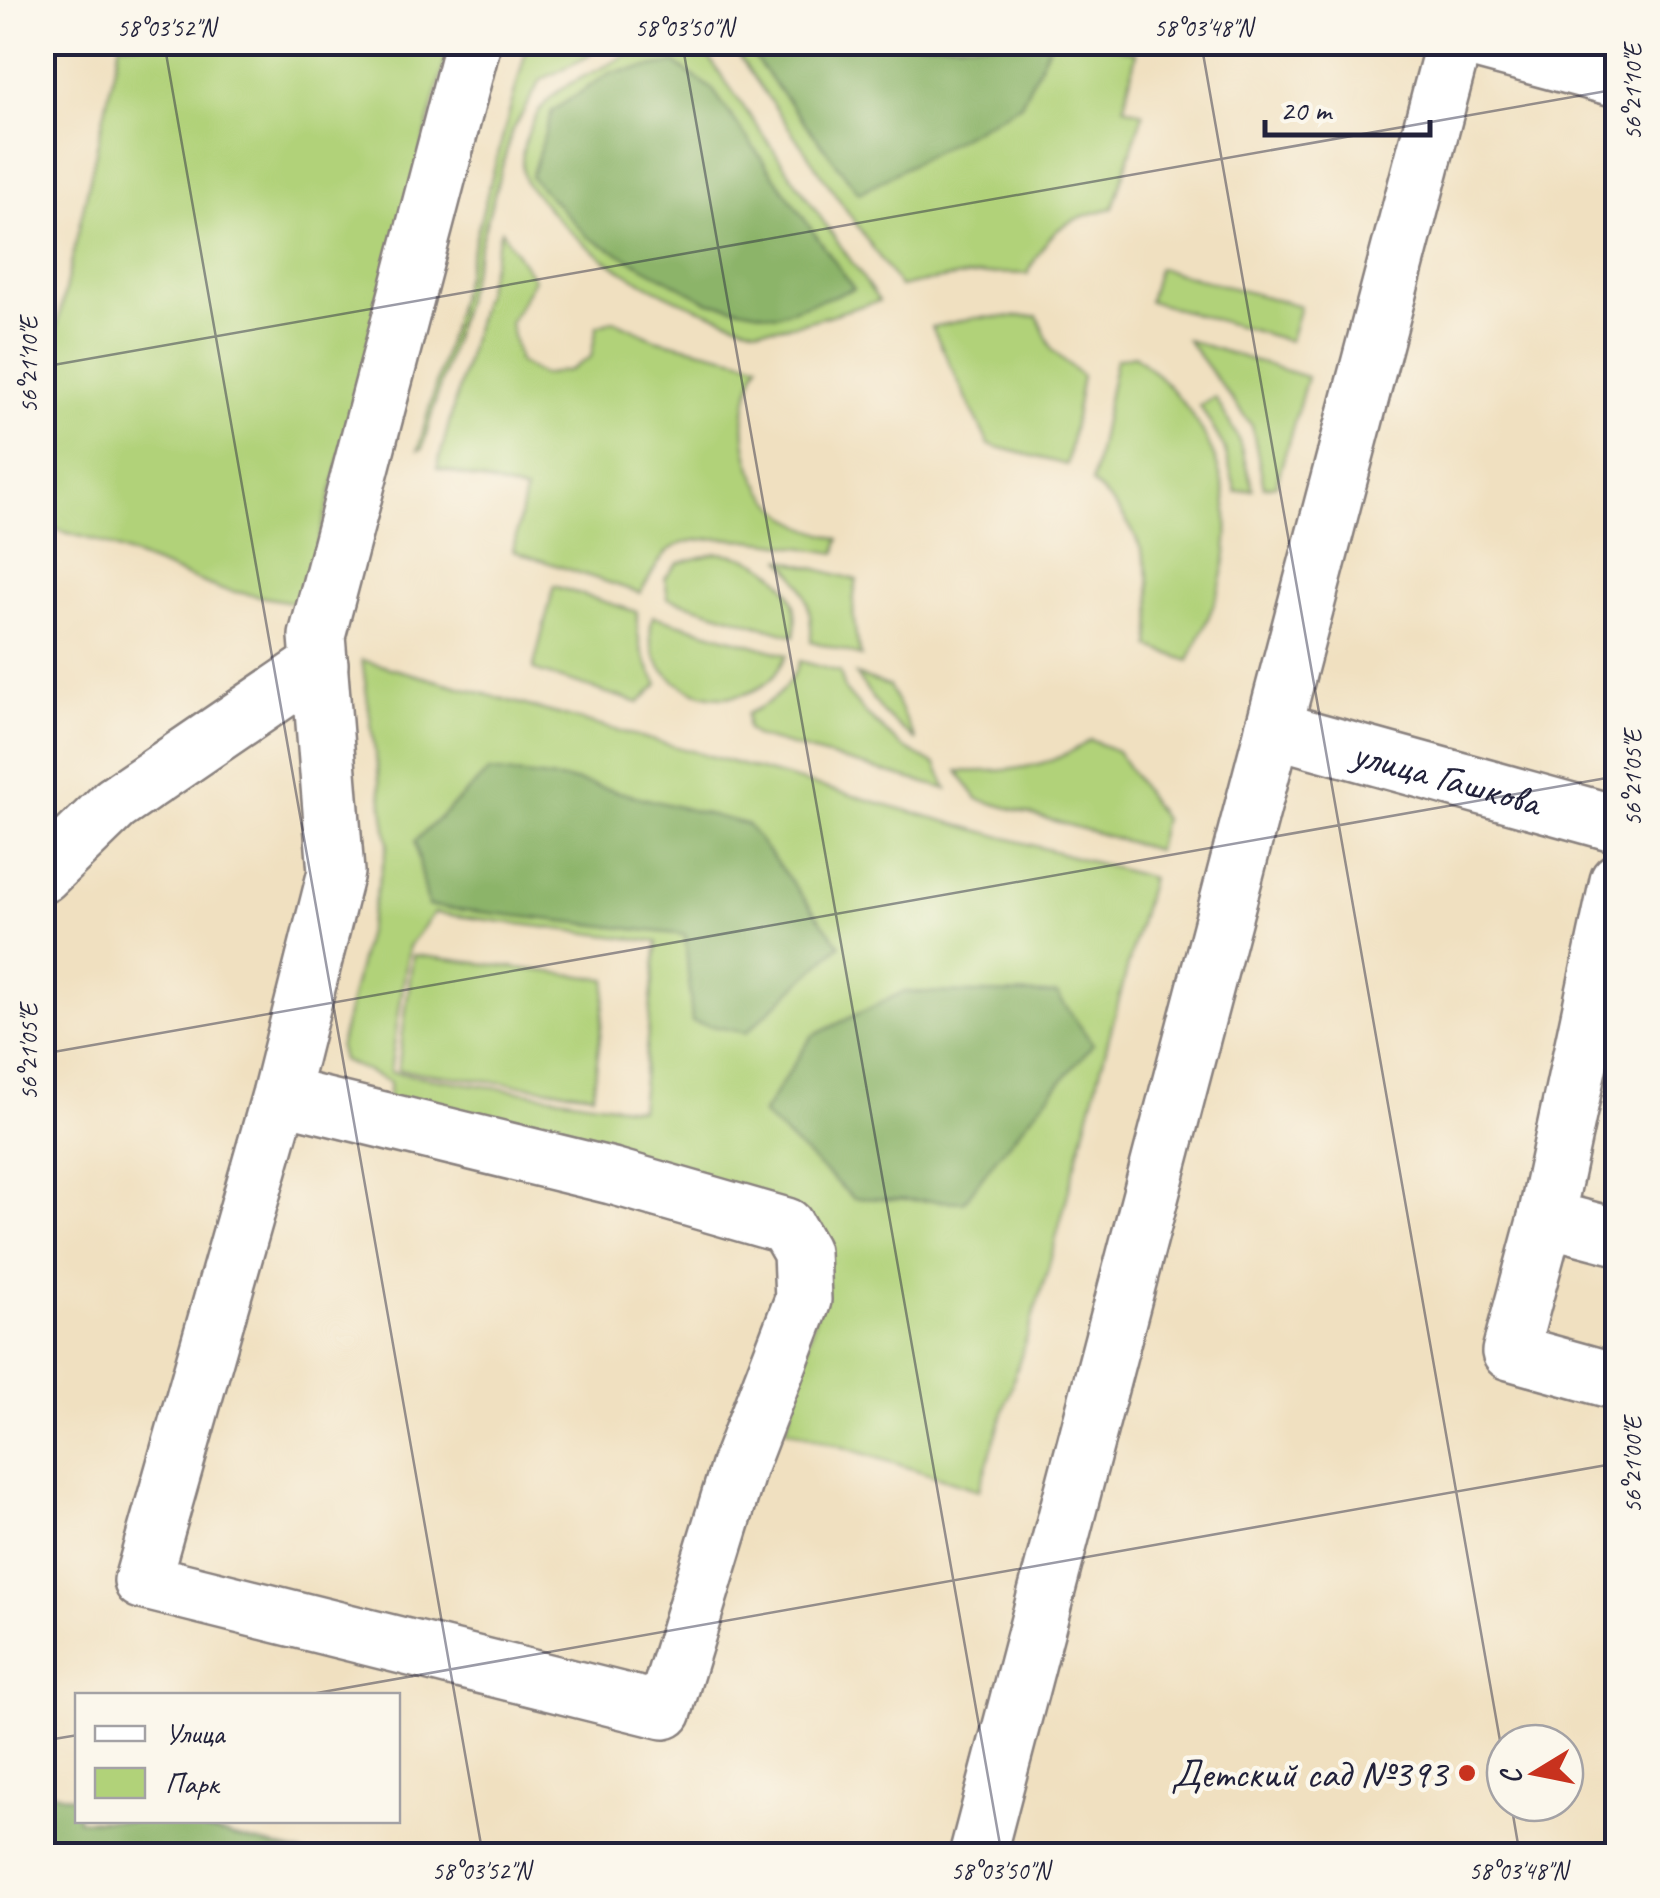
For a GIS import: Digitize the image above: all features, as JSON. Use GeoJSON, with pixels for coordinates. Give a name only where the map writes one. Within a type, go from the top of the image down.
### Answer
{"type":"FeatureCollection","features":[{"type":"Feature","properties":{"kind":"street"},"geometry":{"type":"LineString","coordinates":[[280,1095],[612,1176],[786,1226],[801,1252],[803,1300],[739,1466],[664,1711],[142,1581],[280,1095],[336,872],[317,636],[474,42]]}},
{"type":"Feature","properties":{"kind":"street"},"geometry":{"type":"LineString","coordinates":[[977,1856],[1454,42]]}},
{"type":"Feature","properties":{"kind":"street"},"geometry":{"type":"LineString","coordinates":[[1480,42],[1618,79]]}},
{"type":"Feature","properties":{"kind":"street"},"geometry":{"type":"LineString","coordinates":[[42,874],[116,804],[320,664]]}},
{"type":"Feature","properties":{"kind":"street","name":"улица Гашкова"},"geometry":{"type":"LineString","coordinates":[[1273,729],[1618,824]]}},
{"type":"Feature","properties":{"kind":"street"},"geometry":{"type":"LineString","coordinates":[[1618,881],[1546,1218],[1510,1352],[1618,1382]]}},
{"type":"Feature","properties":{"kind":"street"},"geometry":{"type":"LineString","coordinates":[[1546,1218],[1618,1237]]}},
{"type":"Feature","properties":{"kind":"green space"},"geometry":{"type":"Polygon","coordinates":[[[1047,42],[1049,46],[1021,104],[859,193],[743,43],[1047,42]]]}},
{"type":"Feature","properties":{"kind":"green space"},"geometry":{"type":"Polygon","coordinates":[[[120,43],[450,43],[302,604],[219,589],[97,541],[43,526],[42,394],[120,43]]]}},
{"type":"Feature","properties":{"kind":"green space"},"geometry":{"type":"Polygon","coordinates":[[[528,43],[600,43],[587,57],[541,80],[512,132],[422,449],[418,450],[528,43]]]}},
{"type":"Feature","properties":{"kind":"green space"},"geometry":{"type":"Polygon","coordinates":[[[641,43],[699,43],[879,301],[789,325],[749,326],[642,282],[598,254],[558,219],[523,176],[527,136],[548,100],[641,43]]]}},
{"type":"Feature","properties":{"kind":"green space"},"geometry":{"type":"Polygon","coordinates":[[[730,43],[1106,43],[1136,53],[1124,107],[1143,113],[1113,208],[1083,216],[1060,228],[1043,246],[1028,274],[964,276],[900,287],[730,43]]]}},
{"type":"Feature","properties":{"kind":"green space"},"geometry":{"type":"Polygon","coordinates":[[[675,63],[713,90],[854,289],[776,315],[709,302],[588,237],[531,177],[552,111],[610,73],[675,63]]]}},
{"type":"Feature","properties":{"kind":"green space"},"geometry":{"type":"Polygon","coordinates":[[[501,230],[534,279],[510,323],[519,362],[542,375],[570,370],[591,357],[597,326],[614,320],[655,339],[759,363],[745,408],[748,454],[755,475],[782,512],[807,528],[839,539],[836,553],[748,540],[700,540],[681,544],[666,553],[640,593],[513,551],[525,492],[437,468],[501,230]]]}},
{"type":"Feature","properties":{"kind":"green space"},"geometry":{"type":"Polygon","coordinates":[[[1158,268],[1300,306],[1290,341],[1149,301],[1158,268]]]}},
{"type":"Feature","properties":{"kind":"green space"},"geometry":{"type":"Polygon","coordinates":[[[1037,316],[1052,350],[1082,376],[1067,465],[989,445],[932,327],[974,318],[1037,316]]]}},
{"type":"Feature","properties":{"kind":"green space"},"geometry":{"type":"Polygon","coordinates":[[[1187,340],[1307,377],[1276,485],[1264,487],[1252,426],[1187,340]]]}},
{"type":"Feature","properties":{"kind":"green space"},"geometry":{"type":"Polygon","coordinates":[[[1134,355],[1158,376],[1197,423],[1220,476],[1226,505],[1222,580],[1189,661],[1150,647],[1151,599],[1144,557],[1125,518],[1092,483],[1116,359],[1134,355]]]}},
{"type":"Feature","properties":{"kind":"green space"},"geometry":{"type":"Polygon","coordinates":[[[1215,397],[1238,438],[1253,489],[1236,492],[1224,447],[1200,406],[1215,397]]]}},
{"type":"Feature","properties":{"kind":"green space"},"geometry":{"type":"Polygon","coordinates":[[[717,553],[750,560],[777,576],[793,602],[794,636],[668,598],[665,578],[678,563],[717,553]]]}},
{"type":"Feature","properties":{"kind":"green space"},"geometry":{"type":"Polygon","coordinates":[[[781,559],[857,580],[854,618],[861,656],[811,641],[805,596],[781,559]]]}},
{"type":"Feature","properties":{"kind":"green space"},"geometry":{"type":"Polygon","coordinates":[[[554,586],[637,612],[641,650],[658,684],[639,703],[533,670],[554,586]]]}},
{"type":"Feature","properties":{"kind":"green space"},"geometry":{"type":"Polygon","coordinates":[[[653,616],[787,655],[769,681],[749,692],[728,697],[706,695],[669,676],[657,659],[651,639],[653,616]]]}},
{"type":"Feature","properties":{"kind":"green space"},"geometry":{"type":"Polygon","coordinates":[[[362,660],[1151,878],[1048,1269],[979,1490],[786,1429],[823,1284],[822,1252],[387,1104],[390,1082],[342,1060],[339,1048],[388,843],[362,660]],[[434,913],[409,946],[390,1072],[640,1109],[657,942],[434,913]]]}},
{"type":"Feature","properties":{"kind":"green space"},"geometry":{"type":"Polygon","coordinates":[[[800,661],[840,672],[845,690],[866,714],[901,746],[936,765],[947,789],[755,736],[747,728],[747,714],[780,693],[800,661]]]}},
{"type":"Feature","properties":{"kind":"green space"},"geometry":{"type":"Polygon","coordinates":[[[856,675],[889,686],[916,741],[883,713],[856,675]]]}},
{"type":"Feature","properties":{"kind":"green space"},"geometry":{"type":"Polygon","coordinates":[[[1090,740],[1117,751],[1163,819],[1156,850],[977,799],[958,771],[1027,767],[1060,757],[1090,740]]]}},
{"type":"Feature","properties":{"kind":"green space"},"geometry":{"type":"Polygon","coordinates":[[[489,771],[576,781],[747,824],[840,945],[746,1033],[692,1022],[685,935],[428,906],[415,841],[489,771]]]}},
{"type":"Feature","properties":{"kind":"green space"},"geometry":{"type":"Polygon","coordinates":[[[413,955],[607,979],[593,1094],[398,1070],[413,955]]]}},
{"type":"Feature","properties":{"kind":"green space"},"geometry":{"type":"Polygon","coordinates":[[[903,992],[1057,994],[1093,1044],[996,1158],[964,1202],[853,1198],[762,1114],[812,1036],[903,992]]]}},
{"type":"Feature","properties":{"kind":"green space"},"geometry":{"type":"Polygon","coordinates":[[[42,1790],[75,1798],[75,1823],[175,1823],[310,1855],[43,1855],[42,1790]]]}},
{"type":"Feature","properties":{"kind":"place","name":"Детский сад №393"},"geometry":{"type":"Point","coordinates":[1467,1773]}}]}
